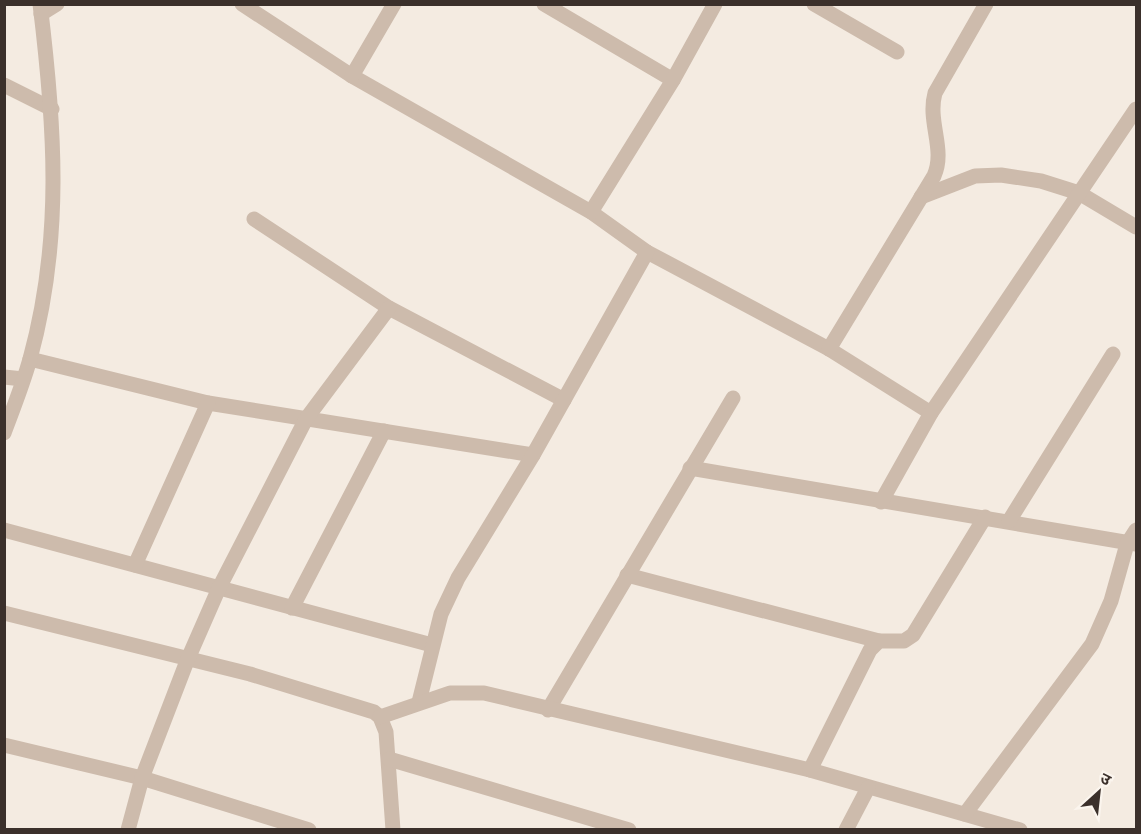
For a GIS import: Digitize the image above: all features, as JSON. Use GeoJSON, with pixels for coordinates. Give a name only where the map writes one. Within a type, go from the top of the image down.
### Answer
{"type":"FeatureCollection","features":[{"type":"Feature","properties":{"kind":"street"},"geometry":{"type":"LineString","coordinates":[[4,433],[30,359],[43,295],[53,216],[52,109],[40,9],[57,4]]}},
{"type":"Feature","properties":{"kind":"street"},"geometry":{"type":"LineString","coordinates":[[242,4],[352,76],[591,212],[647,252],[829,349],[932,413]]}},
{"type":"Feature","properties":{"kind":"street"},"geometry":{"type":"LineString","coordinates":[[352,76],[394,4]]}},
{"type":"Feature","properties":{"kind":"street"},"geometry":{"type":"LineString","coordinates":[[544,4],[673,80]]}},
{"type":"Feature","properties":{"kind":"street"},"geometry":{"type":"LineString","coordinates":[[591,212],[673,80],[715,4]]}},
{"type":"Feature","properties":{"kind":"street"},"geometry":{"type":"LineString","coordinates":[[814,4],[897,52]]}},
{"type":"Feature","properties":{"kind":"street"},"geometry":{"type":"LineString","coordinates":[[829,349],[939,164],[931,108],[935,93],[986,4]]}},
{"type":"Feature","properties":{"kind":"street"},"geometry":{"type":"LineString","coordinates":[[4,85],[52,109]]}},
{"type":"Feature","properties":{"kind":"street"},"geometry":{"type":"LineString","coordinates":[[881,502],[932,413],[1137,109]]}},
{"type":"Feature","properties":{"kind":"street"},"geometry":{"type":"LineString","coordinates":[[921,196],[975,176],[1001,175],[1041,181],[1079,193],[1137,227]]}},
{"type":"Feature","properties":{"kind":"street"},"geometry":{"type":"LineString","coordinates":[[254,219],[389,308],[564,400]]}},
{"type":"Feature","properties":{"kind":"street"},"geometry":{"type":"LineString","coordinates":[[418,702],[441,614],[458,578],[564,400],[647,252]]}},
{"type":"Feature","properties":{"kind":"street"},"geometry":{"type":"LineString","coordinates":[[128,830],[142,778],[187,661],[219,588],[306,419],[389,308]]}},
{"type":"Feature","properties":{"kind":"street"},"geometry":{"type":"LineString","coordinates":[[1009,521],[1113,354]]}},
{"type":"Feature","properties":{"kind":"street"},"geometry":{"type":"LineString","coordinates":[[30,359],[208,403],[532,455]]}},
{"type":"Feature","properties":{"kind":"street"},"geometry":{"type":"LineString","coordinates":[[4,377],[23,379]]}},
{"type":"Feature","properties":{"kind":"street"},"geometry":{"type":"LineString","coordinates":[[548,710],[733,398]]}},
{"type":"Feature","properties":{"kind":"street"},"geometry":{"type":"LineString","coordinates":[[135,565],[208,403]]}},
{"type":"Feature","properties":{"kind":"street"},"geometry":{"type":"LineString","coordinates":[[292,608],[384,432]]}},
{"type":"Feature","properties":{"kind":"street"},"geometry":{"type":"LineString","coordinates":[[690,468],[881,502],[1009,521],[1132,544]]}},
{"type":"Feature","properties":{"kind":"street"},"geometry":{"type":"LineString","coordinates":[[627,575],[879,641],[904,641],[912,635],[984,517]]}},
{"type":"Feature","properties":{"kind":"street"},"geometry":{"type":"LineString","coordinates":[[4,530],[432,645]]}},
{"type":"Feature","properties":{"kind":"street"},"geometry":{"type":"LineString","coordinates":[[965,814],[1092,644],[1108,610],[1137,530]]}},
{"type":"Feature","properties":{"kind":"street"},"geometry":{"type":"LineString","coordinates":[[4,613],[187,661],[250,674],[366,708],[380,717],[386,732],[393,830]]}},
{"type":"Feature","properties":{"kind":"street"},"geometry":{"type":"LineString","coordinates":[[810,770],[861,664],[879,641]]}},
{"type":"Feature","properties":{"kind":"street"},"geometry":{"type":"LineString","coordinates":[[380,717],[418,702],[450,693],[484,693],[548,710],[810,770],[965,814],[980,824],[1020,830]]}},
{"type":"Feature","properties":{"kind":"street"},"geometry":{"type":"LineString","coordinates":[[4,745],[142,778],[309,830]]}},
{"type":"Feature","properties":{"kind":"street"},"geometry":{"type":"LineString","coordinates":[[389,759],[629,830]]}},
{"type":"Feature","properties":{"kind":"street"},"geometry":{"type":"LineString","coordinates":[[846,830],[868,788]]}}]}
